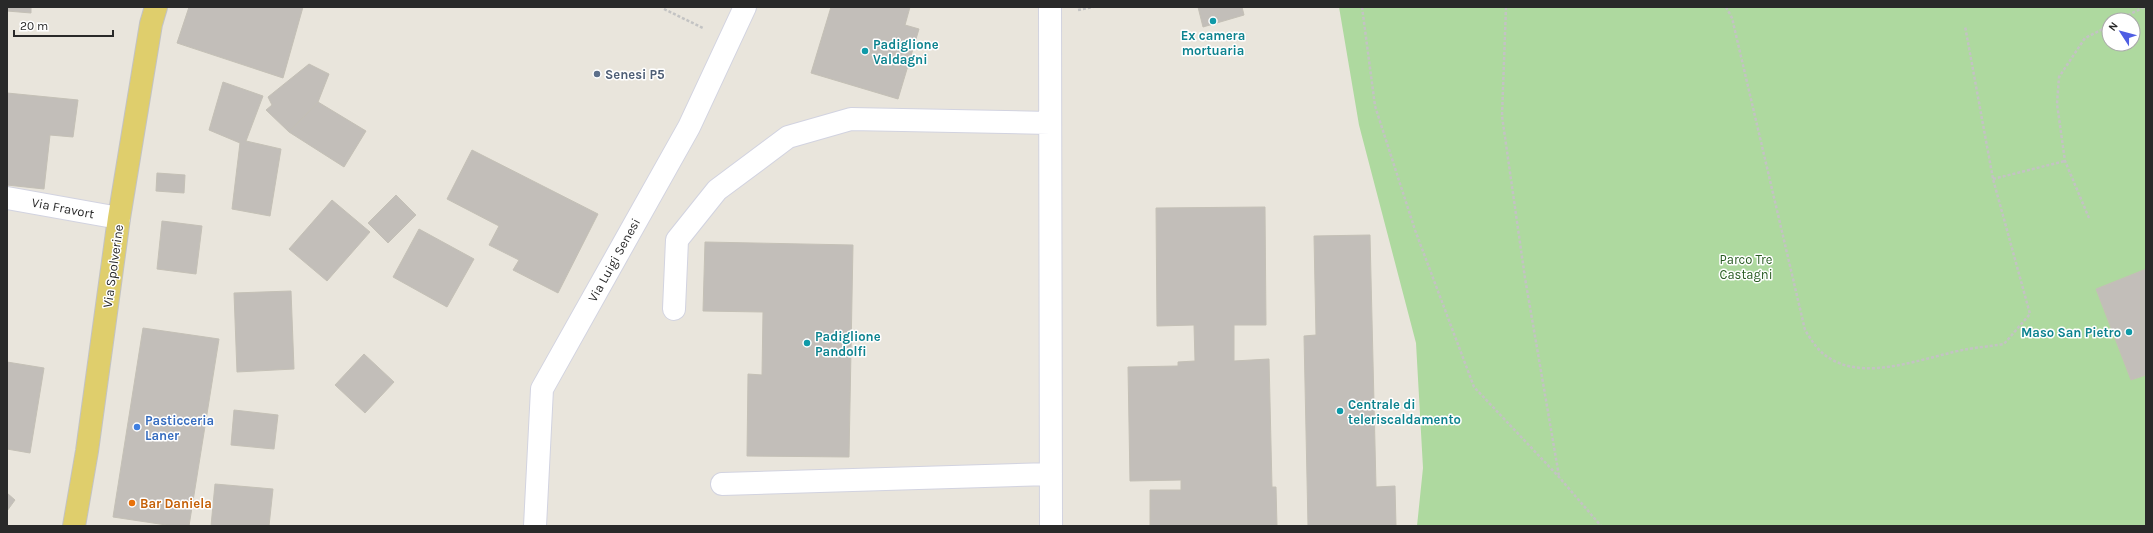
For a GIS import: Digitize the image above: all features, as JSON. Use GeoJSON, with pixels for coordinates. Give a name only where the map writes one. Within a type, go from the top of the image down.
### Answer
{"type":"FeatureCollection","features":[{"type":"Feature","properties":{"kind":"main road","name":"Via Spolverine"},"geometry":{"type":"LineString","coordinates":[[74,526],[87,451],[119,218],[151,24],[156,7]]}},
{"type":"Feature","properties":{"kind":"street","name":"Via Luigi Senesi"},"geometry":{"type":"LineString","coordinates":[[535,526],[542,389],[689,127],[745,7]]}},
{"type":"Feature","properties":{"kind":"street"},"geometry":{"type":"LineString","coordinates":[[1050,7],[1051,526]]}},
{"type":"Feature","properties":{"kind":"street"},"geometry":{"type":"LineString","coordinates":[[674,309],[677,240],[717,190],[788,137],[851,120],[1050,123]]}},
{"type":"Feature","properties":{"kind":"street","name":"Via Fravort"},"geometry":{"type":"LineString","coordinates":[[7,198],[119,218]]}},
{"type":"Feature","properties":{"kind":"street"},"geometry":{"type":"LineString","coordinates":[[722,484],[1051,474]]}},
{"type":"Feature","properties":{"kind":"path"},"geometry":{"type":"LineString","coordinates":[[1362,7],[1375,106],[1415,230],[1474,387],[1559,477],[1601,526]]}},
{"type":"Feature","properties":{"kind":"path"},"geometry":{"type":"LineString","coordinates":[[1506,7],[1502,116],[1525,278],[1559,477]]}},
{"type":"Feature","properties":{"kind":"path"},"geometry":{"type":"LineString","coordinates":[[1726,7],[1732,18],[1805,330],[1814,345],[1831,359],[1855,368],[1879,369],[1968,349],[2004,344],[2030,314],[1993,179],[1965,26]]}},
{"type":"Feature","properties":{"kind":"path"},"geometry":{"type":"LineString","coordinates":[[2135,12],[2144,7]]}},
{"type":"Feature","properties":{"kind":"path"},"geometry":{"type":"LineString","coordinates":[[664,9],[708,31]]}},
{"type":"Feature","properties":{"kind":"path"},"geometry":{"type":"LineString","coordinates":[[2089,218],[2065,161],[2057,104],[2059,76],[2085,38],[2101,30]]}},
{"type":"Feature","properties":{"kind":"path"},"geometry":{"type":"LineString","coordinates":[[1993,179],[2065,161]]}},
{"type":"Feature","properties":{"kind":"green space","name":"Parco Tre Castagni"},"geometry":{"type":"Polygon","coordinates":[[[1339,7],[2146,7],[2146,526],[1417,526],[1423,468],[1416,343],[1359,125],[1339,7]]]}},
{"type":"Feature","properties":{"kind":"building"},"geometry":{"type":"Polygon","coordinates":[[[7,7],[31,7],[31,13],[7,11],[7,7]]]}},
{"type":"Feature","properties":{"kind":"building"},"geometry":{"type":"Polygon","coordinates":[[[189,7],[303,7],[283,78],[177,43],[189,7]]]}},
{"type":"Feature","properties":{"kind":"building","name":"Padiglione Valdagni"},"geometry":{"type":"Polygon","coordinates":[[[831,7],[910,7],[905,25],[919,29],[898,99],[811,73],[831,7]]]}},
{"type":"Feature","properties":{"kind":"building","name":"Ex camera mortuaria"},"geometry":{"type":"Polygon","coordinates":[[[1198,7],[1242,7],[1244,15],[1203,27],[1198,7]]]}},
{"type":"Feature","properties":{"kind":"building"},"geometry":{"type":"Polygon","coordinates":[[[309,64],[329,74],[318,102],[289,132],[266,110],[272,105],[268,97],[309,64]]]}},
{"type":"Feature","properties":{"kind":"building"},"geometry":{"type":"Polygon","coordinates":[[[223,82],[263,96],[246,141],[281,149],[270,216],[232,209],[240,143],[209,130],[223,82]]]}},
{"type":"Feature","properties":{"kind":"building"},"geometry":{"type":"Polygon","coordinates":[[[7,93],[78,100],[73,137],[50,135],[44,189],[7,185],[7,93]]]}},
{"type":"Feature","properties":{"kind":"building"},"geometry":{"type":"Polygon","coordinates":[[[318,102],[366,131],[344,167],[289,132],[318,102]]]}},
{"type":"Feature","properties":{"kind":"building"},"geometry":{"type":"Polygon","coordinates":[[[472,150],[598,214],[558,293],[513,270],[519,260],[489,245],[499,226],[447,199],[472,150]]]}},
{"type":"Feature","properties":{"kind":"building"},"geometry":{"type":"Polygon","coordinates":[[[157,173],[185,175],[184,193],[156,191],[157,173]]]}},
{"type":"Feature","properties":{"kind":"building"},"geometry":{"type":"Polygon","coordinates":[[[396,195],[416,215],[388,243],[368,223],[396,195]]]}},
{"type":"Feature","properties":{"kind":"building"},"geometry":{"type":"Polygon","coordinates":[[[332,200],[370,232],[327,281],[289,249],[332,200]]]}},
{"type":"Feature","properties":{"kind":"building"},"geometry":{"type":"Polygon","coordinates":[[[1265,207],[1266,325],[1234,325],[1234,361],[1269,359],[1272,487],[1276,487],[1277,526],[1150,526],[1150,490],[1181,490],[1181,480],[1130,481],[1128,367],[1178,366],[1178,362],[1195,361],[1194,325],[1157,326],[1156,208],[1265,207]]]}},
{"type":"Feature","properties":{"kind":"building"},"geometry":{"type":"Polygon","coordinates":[[[162,221],[202,226],[196,274],[157,269],[162,221]]]}},
{"type":"Feature","properties":{"kind":"building"},"geometry":{"type":"Polygon","coordinates":[[[419,229],[474,259],[447,307],[393,277],[419,229]]]}},
{"type":"Feature","properties":{"kind":"building","name":"Centrale di teleriscaldamento"},"geometry":{"type":"Polygon","coordinates":[[[1370,235],[1376,487],[1395,486],[1396,526],[1308,526],[1304,336],[1316,335],[1314,236],[1370,235]]]}},
{"type":"Feature","properties":{"kind":"building","name":"Padiglione Pandolfi"},"geometry":{"type":"Polygon","coordinates":[[[705,242],[853,245],[849,457],[747,456],[748,374],[762,375],[763,312],[703,311],[705,242]]]}},
{"type":"Feature","properties":{"kind":"building","name":"Maso San Pietro"},"geometry":{"type":"Polygon","coordinates":[[[2146,269],[2146,375],[2131,380],[2096,289],[2146,269]]]}},
{"type":"Feature","properties":{"kind":"building"},"geometry":{"type":"Polygon","coordinates":[[[291,291],[294,369],[237,372],[234,293],[291,291]]]}},
{"type":"Feature","properties":{"kind":"building"},"geometry":{"type":"Polygon","coordinates":[[[143,328],[219,339],[189,526],[173,526],[113,517],[143,328]]]}},
{"type":"Feature","properties":{"kind":"building"},"geometry":{"type":"Polygon","coordinates":[[[364,354],[394,382],[365,413],[335,385],[364,354]]]}},
{"type":"Feature","properties":{"kind":"building"},"geometry":{"type":"Polygon","coordinates":[[[7,362],[44,368],[30,453],[7,449],[7,362]]]}},
{"type":"Feature","properties":{"kind":"building"},"geometry":{"type":"Polygon","coordinates":[[[234,410],[278,415],[274,449],[231,445],[234,410]]]}},
{"type":"Feature","properties":{"kind":"building"},"geometry":{"type":"Polygon","coordinates":[[[215,484],[273,489],[269,526],[211,526],[215,484]]]}},
{"type":"Feature","properties":{"kind":"building"},"geometry":{"type":"Polygon","coordinates":[[[7,493],[15,500],[7,511],[7,493]]]}},
{"type":"Feature","properties":{"kind":"place","name":"Ex camera mortuaria"},"geometry":{"type":"Point","coordinates":[1213,21]}},
{"type":"Feature","properties":{"kind":"place","name":"Padiglione Valdagni"},"geometry":{"type":"Point","coordinates":[865,51]}},
{"type":"Feature","properties":{"kind":"place","name":"Senesi P5"},"geometry":{"type":"Point","coordinates":[597,74]}},
{"type":"Feature","properties":{"kind":"place","name":"Maso San Pietro"},"geometry":{"type":"Point","coordinates":[2129,332]}},
{"type":"Feature","properties":{"kind":"place","name":"Padiglione Pandolfi"},"geometry":{"type":"Point","coordinates":[807,343]}},
{"type":"Feature","properties":{"kind":"place","name":"Centrale di teleriscaldamento"},"geometry":{"type":"Point","coordinates":[1340,411]}},
{"type":"Feature","properties":{"kind":"place","name":"Pasticceria Laner"},"geometry":{"type":"Point","coordinates":[137,427]}},
{"type":"Feature","properties":{"kind":"place","name":"Bar Daniela"},"geometry":{"type":"Point","coordinates":[132,503]}}]}
